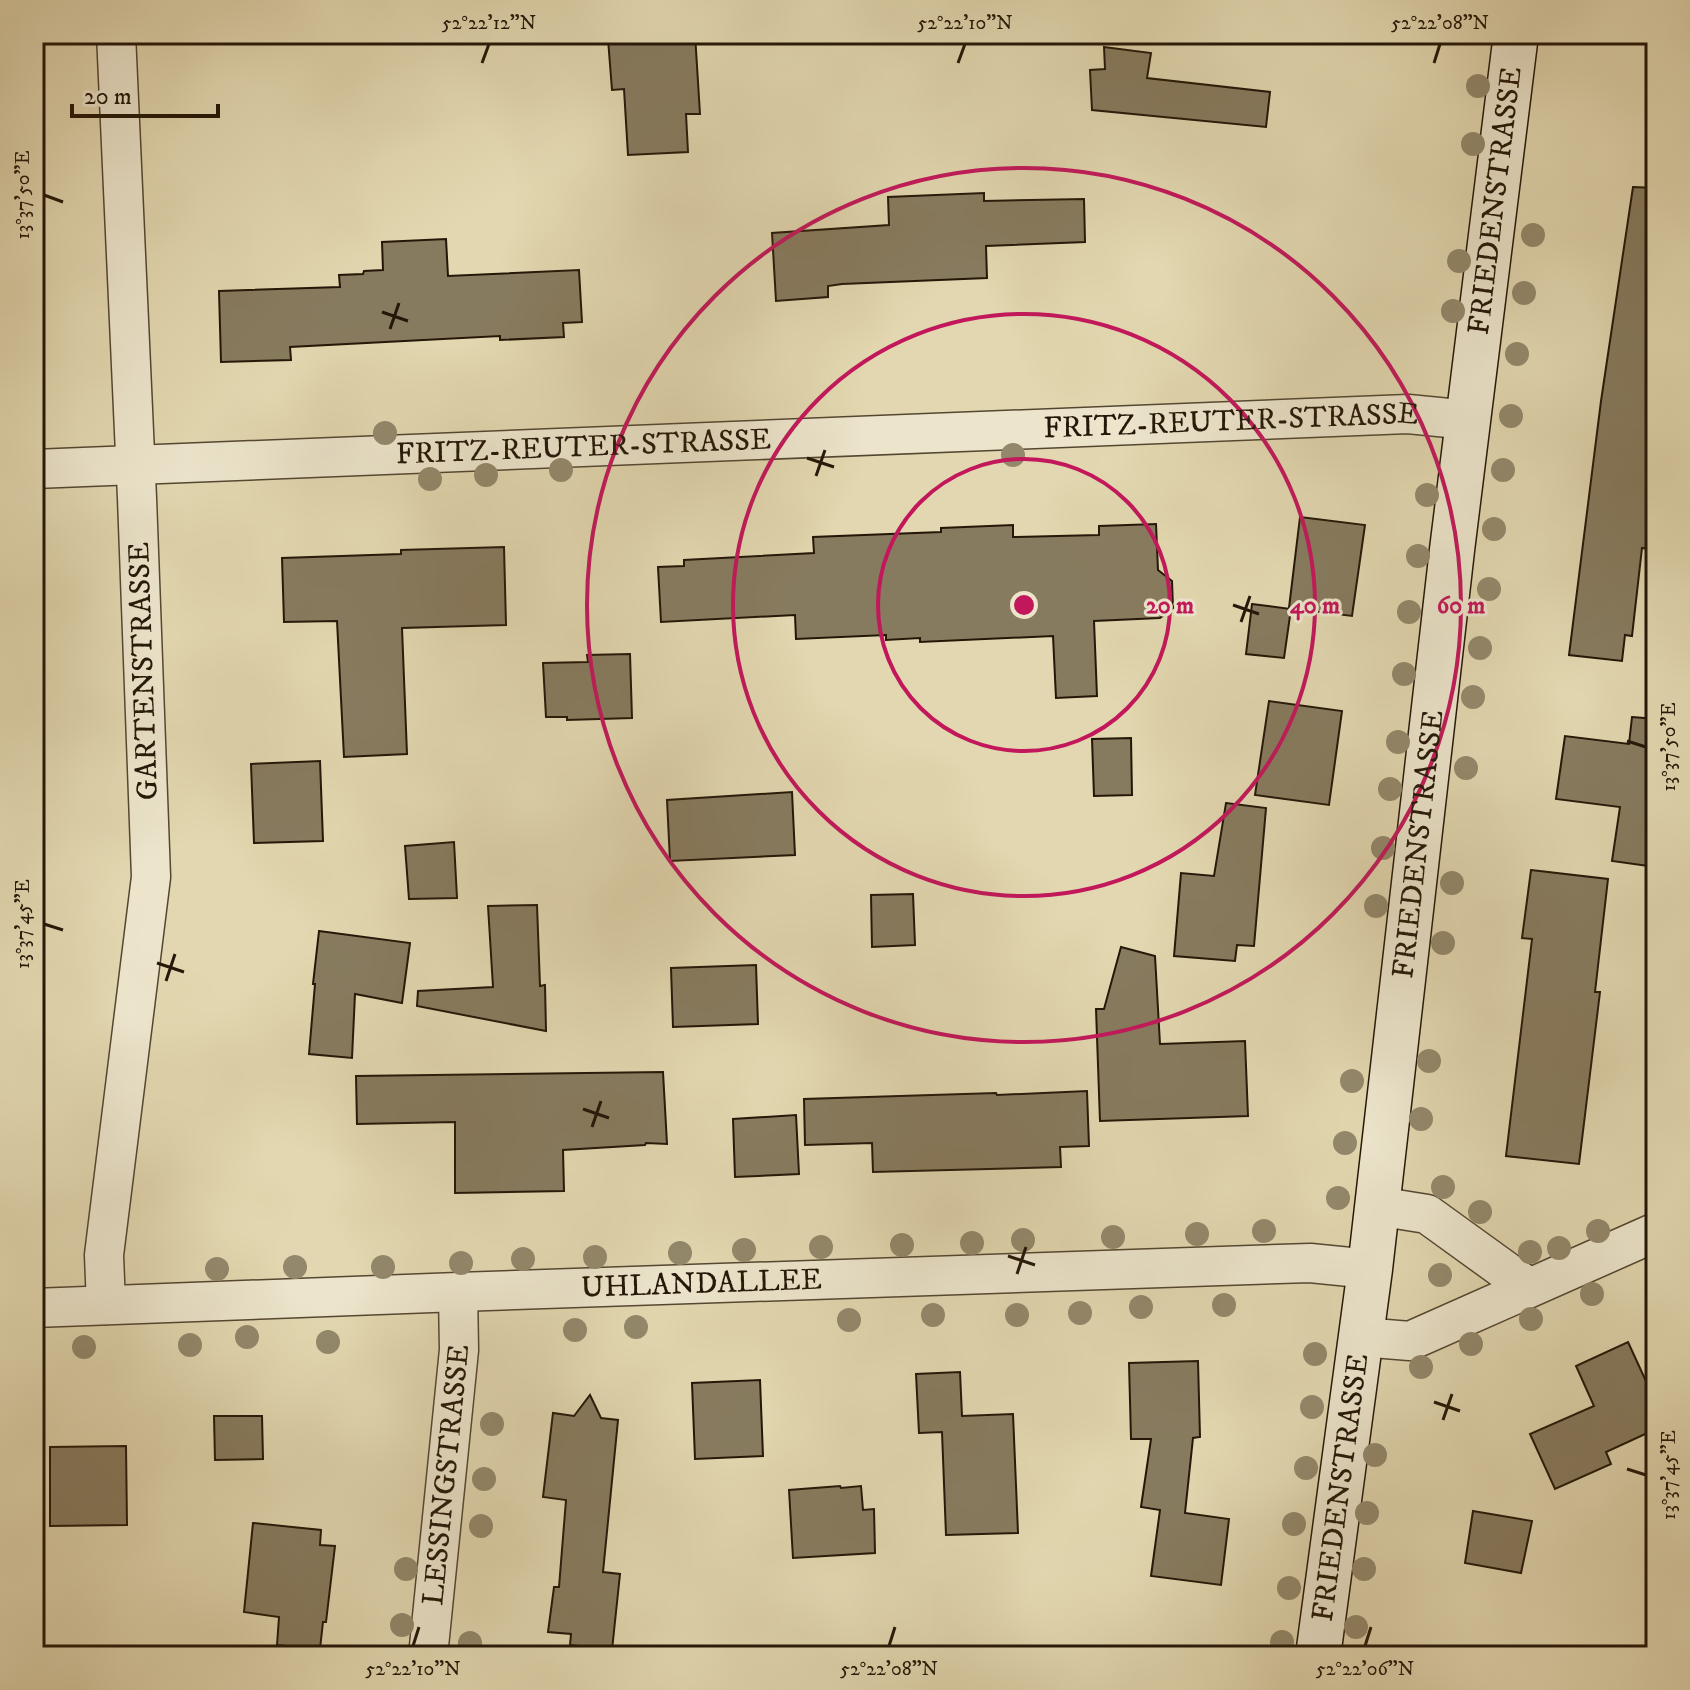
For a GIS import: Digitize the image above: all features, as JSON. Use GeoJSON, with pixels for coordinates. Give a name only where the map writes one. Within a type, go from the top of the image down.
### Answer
{"type":"FeatureCollection","features":[{"type":"Feature","properties":{"kind":"street","name":"GARTENSTRASSE"},"geometry":{"type":"LineString","coordinates":[[106,1305],[104,1255],[151,877],[116,34]]}},
{"type":"Feature","properties":{"kind":"street","name":"FRIEDENSTRASSE"},"geometry":{"type":"LineString","coordinates":[[1318,1656],[1370,1269],[1516,34]]}},
{"type":"Feature","properties":{"kind":"street","name":"FRITZ-REUTER-STRASSE"},"geometry":{"type":"LineString","coordinates":[[34,469],[1394,414],[1469,420]]}},
{"type":"Feature","properties":{"kind":"street"},"geometry":{"type":"LineString","coordinates":[[1377,1206],[1427,1214],[1528,1287]]}},
{"type":"Feature","properties":{"kind":"street"},"geometry":{"type":"LineString","coordinates":[[1361,1337],[1410,1341],[1656,1232]]}},
{"type":"Feature","properties":{"kind":"street","name":"UHLANDALLEE"},"geometry":{"type":"LineString","coordinates":[[34,1308],[1310,1263],[1370,1269]]}},
{"type":"Feature","properties":{"kind":"street","name":"LESSINGSTRASSE"},"geometry":{"type":"LineString","coordinates":[[428,1656],[459,1350],[458,1292]]}},
{"type":"Feature","properties":{"kind":"building"},"geometry":{"type":"Polygon","coordinates":[[[695,34],[700,114],[686,114],[688,152],[628,155],[624,89],[612,90],[608,39],[695,34]]]}},
{"type":"Feature","properties":{"kind":"building"},"geometry":{"type":"Polygon","coordinates":[[[1104,47],[1151,53],[1147,78],[1270,92],[1266,127],[1092,110],[1090,70],[1105,69],[1104,47]]]}},
{"type":"Feature","properties":{"kind":"building"},"geometry":{"type":"Polygon","coordinates":[[[1633,187],[1656,188],[1656,550],[1642,548],[1632,636],[1625,635],[1622,661],[1569,655],[1601,401],[1633,187]]]}},
{"type":"Feature","properties":{"kind":"building"},"geometry":{"type":"Polygon","coordinates":[[[984,193],[984,201],[1084,199],[1085,242],[986,246],[987,278],[842,284],[828,286],[828,297],[776,301],[772,233],[889,225],[888,197],[984,193]]]}},
{"type":"Feature","properties":{"kind":"building"},"geometry":{"type":"Polygon","coordinates":[[[446,239],[448,276],[579,270],[582,322],[563,323],[564,337],[500,340],[500,336],[290,347],[291,360],[221,362],[219,291],[340,287],[339,275],[383,270],[382,242],[446,239]]]}},
{"type":"Feature","properties":{"kind":"building"},"geometry":{"type":"Polygon","coordinates":[[[1300,517],[1365,525],[1352,616],[1289,608],[1300,517]]]}},
{"type":"Feature","properties":{"kind":"building"},"geometry":{"type":"Polygon","coordinates":[[[1156,524],[1158,570],[1172,581],[1173,608],[1160,618],[1094,621],[1097,696],[1056,698],[1053,636],[920,642],[920,638],[886,640],[886,635],[796,639],[795,615],[661,622],[658,567],[684,566],[684,560],[814,553],[813,537],[941,532],[941,528],[1013,525],[1013,537],[1099,535],[1099,526],[1156,524]]]}},
{"type":"Feature","properties":{"kind":"building"},"geometry":{"type":"Polygon","coordinates":[[[504,547],[506,625],[402,628],[407,754],[344,757],[337,621],[284,622],[282,558],[504,547]]]}},
{"type":"Feature","properties":{"kind":"building"},"geometry":{"type":"Polygon","coordinates":[[[1252,604],[1291,609],[1284,658],[1246,654],[1252,604]]]}},
{"type":"Feature","properties":{"kind":"building"},"geometry":{"type":"Polygon","coordinates":[[[630,654],[632,718],[567,720],[567,717],[546,717],[543,663],[588,662],[587,655],[630,654]]]}},
{"type":"Feature","properties":{"kind":"building"},"geometry":{"type":"Polygon","coordinates":[[[1269,701],[1342,711],[1329,805],[1255,795],[1269,701]]]}},
{"type":"Feature","properties":{"kind":"building"},"geometry":{"type":"Polygon","coordinates":[[[1632,717],[1656,719],[1656,867],[1612,861],[1620,807],[1556,799],[1565,736],[1629,744],[1632,717]]]}},
{"type":"Feature","properties":{"kind":"building"},"geometry":{"type":"Polygon","coordinates":[[[1131,738],[1132,795],[1094,796],[1092,739],[1131,738]]]}},
{"type":"Feature","properties":{"kind":"building"},"geometry":{"type":"Polygon","coordinates":[[[320,761],[323,841],[254,843],[251,764],[320,761]]]}},
{"type":"Feature","properties":{"kind":"building"},"geometry":{"type":"Polygon","coordinates":[[[792,792],[795,855],[670,861],[667,800],[792,792]]]}},
{"type":"Feature","properties":{"kind":"building"},"geometry":{"type":"Polygon","coordinates":[[[1226,803],[1266,808],[1254,946],[1237,945],[1235,961],[1174,956],[1181,873],[1214,876],[1226,803]]]}},
{"type":"Feature","properties":{"kind":"building"},"geometry":{"type":"Polygon","coordinates":[[[454,842],[457,898],[409,899],[405,846],[454,842]]]}},
{"type":"Feature","properties":{"kind":"building"},"geometry":{"type":"Polygon","coordinates":[[[1531,870],[1608,879],[1595,992],[1600,992],[1579,1164],[1506,1156],[1532,939],[1522,938],[1531,870]]]}},
{"type":"Feature","properties":{"kind":"building"},"geometry":{"type":"Polygon","coordinates":[[[913,894],[915,945],[872,947],[871,895],[913,894]]]}},
{"type":"Feature","properties":{"kind":"building"},"geometry":{"type":"Polygon","coordinates":[[[537,905],[540,986],[545,985],[546,1031],[417,1006],[418,991],[493,987],[488,906],[537,905]]]}},
{"type":"Feature","properties":{"kind":"building"},"geometry":{"type":"Polygon","coordinates":[[[319,931],[410,943],[402,1003],[355,994],[352,1058],[309,1054],[319,931]]]}},
{"type":"Feature","properties":{"kind":"building"},"geometry":{"type":"Polygon","coordinates":[[[1121,947],[1155,956],[1160,1044],[1245,1041],[1248,1116],[1100,1121],[1096,1009],[1104,1009],[1121,947]]]}},
{"type":"Feature","properties":{"kind":"building"},"geometry":{"type":"Polygon","coordinates":[[[756,965],[758,1024],[673,1027],[671,968],[756,965]]]}},
{"type":"Feature","properties":{"kind":"building"},"geometry":{"type":"Polygon","coordinates":[[[663,1072],[667,1144],[563,1150],[564,1191],[455,1193],[455,1122],[357,1124],[356,1076],[663,1072]]]}},
{"type":"Feature","properties":{"kind":"building"},"geometry":{"type":"Polygon","coordinates":[[[1087,1091],[1089,1146],[1060,1147],[1061,1167],[873,1172],[872,1143],[805,1145],[804,1099],[1087,1091]]]}},
{"type":"Feature","properties":{"kind":"building"},"geometry":{"type":"Polygon","coordinates":[[[796,1115],[799,1174],[735,1177],[733,1119],[796,1115]]]}},
{"type":"Feature","properties":{"kind":"building"},"geometry":{"type":"Polygon","coordinates":[[[1628,1342],[1656,1403],[1656,1429],[1606,1452],[1611,1464],[1555,1489],[1530,1434],[1594,1406],[1576,1366],[1628,1342]]]}},
{"type":"Feature","properties":{"kind":"building"},"geometry":{"type":"Polygon","coordinates":[[[1198,1361],[1200,1437],[1193,1438],[1185,1513],[1229,1519],[1221,1585],[1151,1576],[1160,1510],[1141,1507],[1151,1439],[1131,1439],[1129,1363],[1198,1361]]]}},
{"type":"Feature","properties":{"kind":"building"},"geometry":{"type":"Polygon","coordinates":[[[960,1372],[962,1416],[1013,1414],[1018,1533],[946,1535],[942,1432],[919,1433],[916,1374],[960,1372]]]}},
{"type":"Feature","properties":{"kind":"building"},"geometry":{"type":"Polygon","coordinates":[[[760,1380],[763,1456],[695,1459],[692,1383],[760,1380]]]}},
{"type":"Feature","properties":{"kind":"building"},"geometry":{"type":"Polygon","coordinates":[[[590,1395],[601,1418],[618,1420],[603,1572],[620,1574],[612,1650],[570,1645],[571,1634],[548,1632],[554,1587],[559,1587],[566,1500],[543,1497],[553,1413],[574,1416],[590,1395]]]}},
{"type":"Feature","properties":{"kind":"building"},"geometry":{"type":"Polygon","coordinates":[[[214,1416],[262,1416],[263,1459],[215,1460],[214,1416]]]}},
{"type":"Feature","properties":{"kind":"building"},"geometry":{"type":"Polygon","coordinates":[[[126,1446],[127,1525],[50,1526],[50,1447],[126,1446]]]}},
{"type":"Feature","properties":{"kind":"building"},"geometry":{"type":"Polygon","coordinates":[[[861,1486],[863,1510],[874,1509],[875,1553],[793,1558],[789,1490],[861,1486]]]}},
{"type":"Feature","properties":{"kind":"building"},"geometry":{"type":"Polygon","coordinates":[[[1473,1511],[1532,1521],[1521,1573],[1465,1563],[1473,1511]]]}},
{"type":"Feature","properties":{"kind":"building"},"geometry":{"type":"Polygon","coordinates":[[[253,1523],[321,1530],[320,1545],[335,1546],[320,1649],[277,1645],[279,1617],[244,1612],[253,1523]]]}}]}
